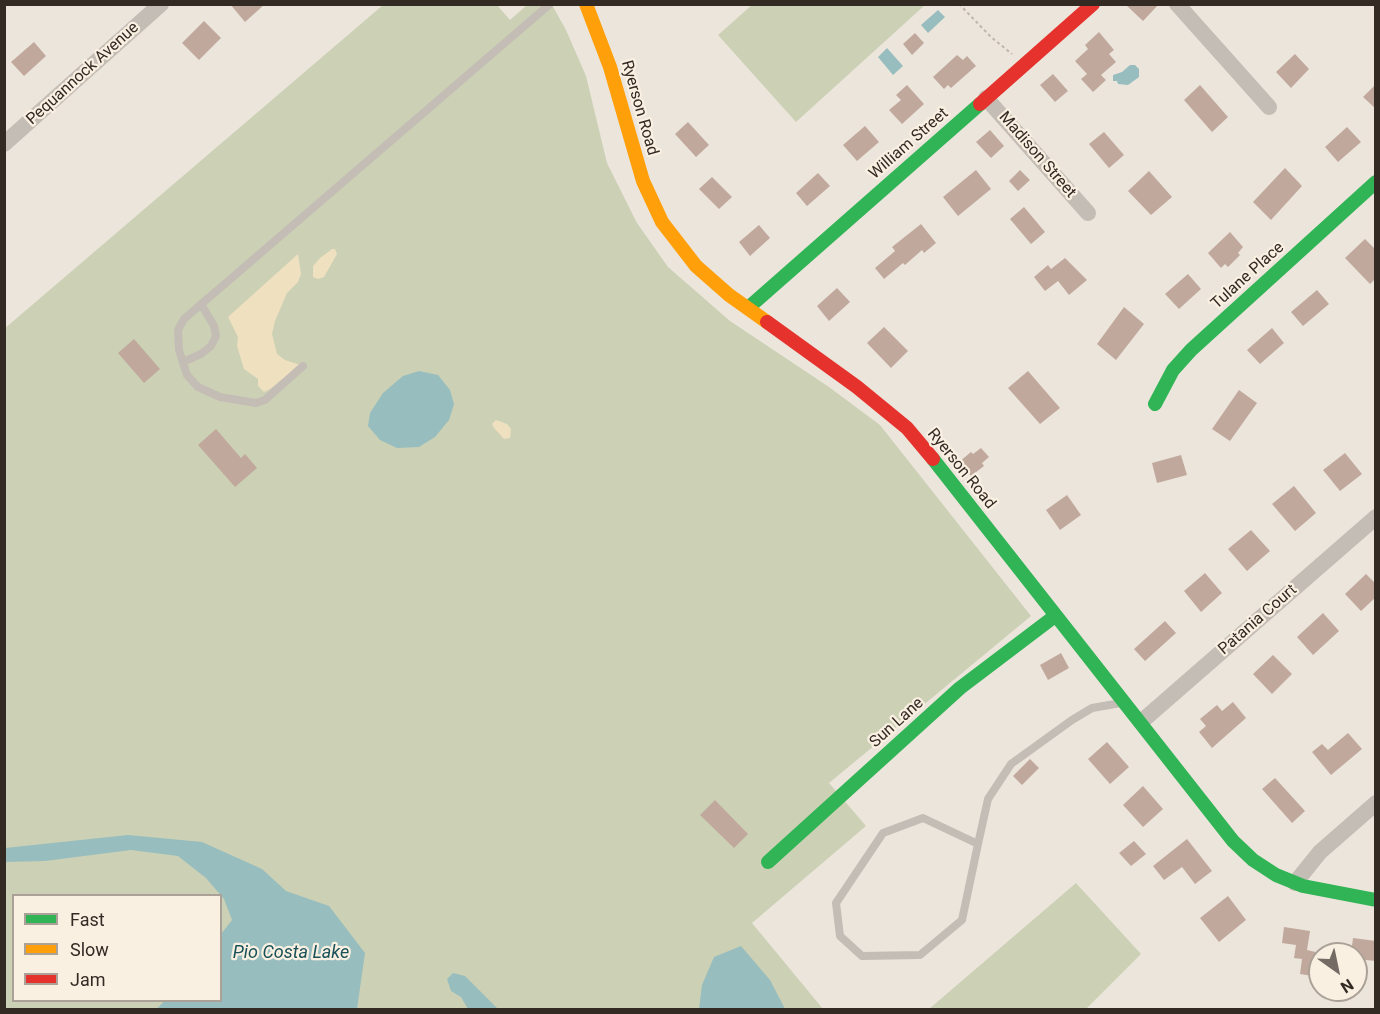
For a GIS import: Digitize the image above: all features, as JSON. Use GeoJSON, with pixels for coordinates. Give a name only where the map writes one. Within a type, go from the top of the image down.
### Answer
{"type":"FeatureCollection","features":[{"type":"Feature","properties":{"kind":"street","name":"Pequannock Avenue"},"geometry":{"type":"LineString","coordinates":[[4,144],[161,4]]}},
{"type":"Feature","properties":{"kind":"street","name":"Ryerson Road"},"geometry":{"type":"LineString","coordinates":[[586,4],[610,67],[643,181],[662,222],[696,266],[748,308],[858,387],[907,428],[1233,841],[1253,860],[1276,875],[1295,883],[1376,900]]}},
{"type":"Feature","properties":{"kind":"street","name":"William Street"},"geometry":{"type":"LineString","coordinates":[[748,308],[1093,4]]}},
{"type":"Feature","properties":{"kind":"street"},"geometry":{"type":"LineString","coordinates":[[1177,4],[1269,107]]}},
{"type":"Feature","properties":{"kind":"street","name":"Madison Street"},"geometry":{"type":"LineString","coordinates":[[987,98],[1088,213]]}},
{"type":"Feature","properties":{"kind":"street","name":"Tulane Place"},"geometry":{"type":"LineString","coordinates":[[1155,404],[1173,370],[1191,350],[1375,184]]}},
{"type":"Feature","properties":{"kind":"street","name":"Patania Court"},"geometry":{"type":"LineString","coordinates":[[1141,722],[1376,517]]}},
{"type":"Feature","properties":{"kind":"street","name":"Sun Lane"},"geometry":{"type":"LineString","coordinates":[[768,862],[960,688],[1055,616]]}},
{"type":"Feature","properties":{"kind":"street"},"geometry":{"type":"LineString","coordinates":[[1295,883],[1320,852],[1376,803]]}},
{"type":"Feature","properties":{"kind":"lane"},"geometry":{"type":"LineString","coordinates":[[303,366],[265,400],[256,403],[220,397],[198,387],[187,375],[179,350],[178,330],[184,319],[201,304],[550,4]]}},
{"type":"Feature","properties":{"kind":"lane"},"geometry":{"type":"LineString","coordinates":[[183,362],[201,354],[211,346],[216,336],[214,326],[201,304]]}},
{"type":"Feature","properties":{"kind":"lane"},"geometry":{"type":"LineString","coordinates":[[978,844],[923,818],[883,833],[836,903],[840,936],[862,956],[920,955],[962,920],[988,799],[1011,764],[1092,708],[1125,702]]}},
{"type":"Feature","properties":{"kind":"path"},"geometry":{"type":"LineString","coordinates":[[959,4],[991,37],[1015,56]]}},
{"type":"Feature","properties":{"kind":"green space"},"geometry":{"type":"Polygon","coordinates":[[[753,4],[925,5],[796,122],[718,35],[753,4]]]}},
{"type":"Feature","properties":{"kind":"green space"},"geometry":{"type":"Polygon","coordinates":[[[383,5],[497,5],[510,20],[527,5],[552,5],[566,30],[586,76],[607,163],[637,223],[668,267],[730,321],[829,387],[880,425],[1031,616],[829,783],[866,826],[752,923],[823,1009],[5,1009],[4,329],[383,5]]]}},
{"type":"Feature","properties":{"kind":"green space"},"geometry":{"type":"Polygon","coordinates":[[[1076,883],[1141,954],[1086,1009],[929,1009],[1076,883]]]}},
{"type":"Feature","properties":{"kind":"sand"},"geometry":{"type":"Polygon","coordinates":[[[332,249],[335,249],[337,254],[324,277],[318,279],[313,277],[313,266],[332,249]]]}},
{"type":"Feature","properties":{"kind":"sand"},"geometry":{"type":"Polygon","coordinates":[[[298,254],[301,274],[298,282],[287,293],[272,334],[277,354],[285,360],[300,365],[264,392],[258,386],[258,379],[244,369],[237,346],[238,337],[228,317],[298,254]]]}},
{"type":"Feature","properties":{"kind":"sand"},"geometry":{"type":"Polygon","coordinates":[[[496,420],[507,424],[511,429],[510,438],[504,439],[494,428],[492,424],[496,420]]]}},
{"type":"Feature","properties":{"kind":"water"},"geometry":{"type":"Polygon","coordinates":[[[938,10],[945,17],[928,33],[921,25],[938,10]]]}},
{"type":"Feature","properties":{"kind":"water"},"geometry":{"type":"Polygon","coordinates":[[[887,48],[903,66],[893,75],[878,57],[887,48]]]}},
{"type":"Feature","properties":{"kind":"water"},"geometry":{"type":"Polygon","coordinates":[[[1130,65],[1135,65],[1139,69],[1139,77],[1128,85],[1113,81],[1113,75],[1122,72],[1130,65]]]}},
{"type":"Feature","properties":{"kind":"water"},"geometry":{"type":"Polygon","coordinates":[[[419,371],[438,375],[450,390],[454,404],[449,420],[435,437],[419,447],[397,448],[380,440],[368,426],[370,413],[383,393],[403,376],[419,371]]]}},
{"type":"Feature","properties":{"kind":"water","name":"Pio Costa Lake"},"geometry":{"type":"Polygon","coordinates":[[[128,835],[202,842],[262,869],[286,891],[329,906],[365,953],[357,1009],[157,1009],[163,1002],[222,1002],[222,933],[232,920],[222,894],[178,856],[131,850],[45,861],[5,862],[5,848],[128,835]]]}},
{"type":"Feature","properties":{"kind":"water"},"geometry":{"type":"Polygon","coordinates":[[[741,946],[770,980],[785,1009],[699,1009],[702,985],[714,957],[741,946]]]}},
{"type":"Feature","properties":{"kind":"water"},"geometry":{"type":"Polygon","coordinates":[[[453,973],[465,976],[498,1009],[468,1009],[461,997],[451,991],[447,979],[453,973]]]}},
{"type":"Feature","properties":{"kind":"building"},"geometry":{"type":"Polygon","coordinates":[[[230,4],[265,4],[245,22],[230,4]]]}},
{"type":"Feature","properties":{"kind":"building"},"geometry":{"type":"Polygon","coordinates":[[[1125,4],[1159,4],[1143,21],[1125,4]]]}},
{"type":"Feature","properties":{"kind":"building"},"geometry":{"type":"Polygon","coordinates":[[[204,21],[221,38],[199,60],[182,43],[204,21]]]}},
{"type":"Feature","properties":{"kind":"building"},"geometry":{"type":"Polygon","coordinates":[[[1099,32],[1114,50],[1109,54],[1116,62],[1101,75],[1106,80],[1093,92],[1081,79],[1087,74],[1075,61],[1088,49],[1085,45],[1099,32]]]}},
{"type":"Feature","properties":{"kind":"building"},"geometry":{"type":"Polygon","coordinates":[[[915,33],[924,43],[912,55],[903,44],[915,33]]]}},
{"type":"Feature","properties":{"kind":"building"},"geometry":{"type":"Polygon","coordinates":[[[34,42],[46,56],[24,76],[11,62],[34,42]]]}},
{"type":"Feature","properties":{"kind":"building"},"geometry":{"type":"Polygon","coordinates":[[[1295,54],[1309,69],[1291,88],[1276,72],[1295,54]]]}},
{"type":"Feature","properties":{"kind":"building"},"geometry":{"type":"Polygon","coordinates":[[[957,55],[963,60],[967,56],[976,66],[951,88],[948,85],[944,89],[933,77],[957,55]]]}},
{"type":"Feature","properties":{"kind":"building"},"geometry":{"type":"Polygon","coordinates":[[[1053,74],[1068,91],[1055,102],[1040,85],[1053,74]]]}},
{"type":"Feature","properties":{"kind":"building"},"geometry":{"type":"Polygon","coordinates":[[[1376,84],[1376,109],[1363,97],[1376,84]]]}},
{"type":"Feature","properties":{"kind":"building"},"geometry":{"type":"Polygon","coordinates":[[[907,85],[924,104],[902,124],[889,110],[901,100],[896,95],[907,85]]]}},
{"type":"Feature","properties":{"kind":"building"},"geometry":{"type":"Polygon","coordinates":[[[1200,85],[1228,117],[1212,132],[1184,100],[1200,85]]]}},
{"type":"Feature","properties":{"kind":"building"},"geometry":{"type":"Polygon","coordinates":[[[688,122],[709,145],[696,157],[675,134],[688,122]]]}},
{"type":"Feature","properties":{"kind":"building"},"geometry":{"type":"Polygon","coordinates":[[[865,126],[879,142],[857,161],[843,145],[865,126]]]}},
{"type":"Feature","properties":{"kind":"building"},"geometry":{"type":"Polygon","coordinates":[[[1347,127],[1361,142],[1338,162],[1325,147],[1347,127]]]}},
{"type":"Feature","properties":{"kind":"building"},"geometry":{"type":"Polygon","coordinates":[[[990,130],[1004,146],[991,158],[976,142],[990,130]]]}},
{"type":"Feature","properties":{"kind":"building"},"geometry":{"type":"Polygon","coordinates":[[[1104,132],[1124,155],[1109,168],[1089,144],[1104,132]]]}},
{"type":"Feature","properties":{"kind":"building"},"geometry":{"type":"Polygon","coordinates":[[[1285,168],[1302,186],[1271,220],[1253,202],[1285,168]]]}},
{"type":"Feature","properties":{"kind":"building"},"geometry":{"type":"Polygon","coordinates":[[[976,170],[991,189],[958,216],[943,197],[976,170]]]}},
{"type":"Feature","properties":{"kind":"building"},"geometry":{"type":"Polygon","coordinates":[[[1020,170],[1030,180],[1018,191],[1009,181],[1020,170]]]}},
{"type":"Feature","properties":{"kind":"building"},"geometry":{"type":"Polygon","coordinates":[[[1149,171],[1172,197],[1151,215],[1128,191],[1149,171]]]}},
{"type":"Feature","properties":{"kind":"building"},"geometry":{"type":"Polygon","coordinates":[[[818,173],[830,186],[807,206],[796,193],[818,173]]]}},
{"type":"Feature","properties":{"kind":"building"},"geometry":{"type":"Polygon","coordinates":[[[712,177],[732,197],[719,209],[699,189],[712,177]]]}},
{"type":"Feature","properties":{"kind":"building"},"geometry":{"type":"Polygon","coordinates":[[[1024,207],[1045,232],[1031,244],[1010,219],[1024,207]]]}},
{"type":"Feature","properties":{"kind":"building"},"geometry":{"type":"Polygon","coordinates":[[[921,224],[936,243],[924,253],[922,250],[905,265],[903,263],[884,279],[875,268],[895,251],[892,247],[921,224]]]}},
{"type":"Feature","properties":{"kind":"building"},"geometry":{"type":"Polygon","coordinates":[[[759,225],[770,238],[750,256],[739,242],[759,225]]]}},
{"type":"Feature","properties":{"kind":"building"},"geometry":{"type":"Polygon","coordinates":[[[1230,232],[1243,247],[1238,253],[1240,255],[1228,267],[1225,264],[1221,268],[1208,253],[1230,232]]]}},
{"type":"Feature","properties":{"kind":"building"},"geometry":{"type":"Polygon","coordinates":[[[1365,239],[1376,250],[1376,278],[1370,284],[1345,258],[1365,239]]]}},
{"type":"Feature","properties":{"kind":"building"},"geometry":{"type":"Polygon","coordinates":[[[1065,258],[1087,280],[1069,295],[1058,281],[1045,291],[1034,277],[1048,265],[1051,269],[1065,258]]]}},
{"type":"Feature","properties":{"kind":"building"},"geometry":{"type":"Polygon","coordinates":[[[1188,274],[1201,289],[1179,309],[1165,294],[1188,274]]]}},
{"type":"Feature","properties":{"kind":"building"},"geometry":{"type":"Polygon","coordinates":[[[837,288],[850,302],[829,321],[817,306],[837,288]]]}},
{"type":"Feature","properties":{"kind":"building"},"geometry":{"type":"Polygon","coordinates":[[[1317,290],[1329,304],[1303,326],[1291,312],[1317,290]]]}},
{"type":"Feature","properties":{"kind":"building"},"geometry":{"type":"Polygon","coordinates":[[[1124,307],[1144,324],[1116,360],[1097,344],[1124,307]]]}},
{"type":"Feature","properties":{"kind":"building"},"geometry":{"type":"Polygon","coordinates":[[[884,327],[908,351],[891,368],[867,343],[884,327]]]}},
{"type":"Feature","properties":{"kind":"building"},"geometry":{"type":"Polygon","coordinates":[[[1272,328],[1284,343],[1260,364],[1247,350],[1272,328]]]}},
{"type":"Feature","properties":{"kind":"building"},"geometry":{"type":"Polygon","coordinates":[[[134,339],[160,369],[144,383],[118,353],[134,339]]]}},
{"type":"Feature","properties":{"kind":"building"},"geometry":{"type":"Polygon","coordinates":[[[1028,371],[1060,408],[1040,424],[1008,388],[1028,371]]]}},
{"type":"Feature","properties":{"kind":"building"},"geometry":{"type":"Polygon","coordinates":[[[1239,390],[1257,403],[1230,441],[1212,429],[1239,390]]]}},
{"type":"Feature","properties":{"kind":"building"},"geometry":{"type":"Polygon","coordinates":[[[216,429],[241,458],[245,454],[257,468],[235,487],[198,445],[216,429]]]}},
{"type":"Feature","properties":{"kind":"building"},"geometry":{"type":"Polygon","coordinates":[[[981,448],[989,457],[982,463],[984,466],[971,476],[959,462],[971,452],[973,454],[981,448]]]}},
{"type":"Feature","properties":{"kind":"building"},"geometry":{"type":"Polygon","coordinates":[[[1345,453],[1362,474],[1340,491],[1323,470],[1345,453]]]}},
{"type":"Feature","properties":{"kind":"building"},"geometry":{"type":"Polygon","coordinates":[[[1181,455],[1187,475],[1157,483],[1152,463],[1181,455]]]}},
{"type":"Feature","properties":{"kind":"building"},"geometry":{"type":"Polygon","coordinates":[[[1294,486],[1316,513],[1295,531],[1272,504],[1294,486]]]}},
{"type":"Feature","properties":{"kind":"building"},"geometry":{"type":"Polygon","coordinates":[[[1067,495],[1081,515],[1060,530],[1046,510],[1067,495]]]}},
{"type":"Feature","properties":{"kind":"building"},"geometry":{"type":"Polygon","coordinates":[[[1251,530],[1270,551],[1247,571],[1228,549],[1251,530]]]}},
{"type":"Feature","properties":{"kind":"building"},"geometry":{"type":"Polygon","coordinates":[[[1205,573],[1222,593],[1201,612],[1184,591],[1205,573]]]}},
{"type":"Feature","properties":{"kind":"building"},"geometry":{"type":"Polygon","coordinates":[[[1366,574],[1376,584],[1376,597],[1361,611],[1345,594],[1366,574]]]}},
{"type":"Feature","properties":{"kind":"building"},"geometry":{"type":"Polygon","coordinates":[[[1323,613],[1339,631],[1313,655],[1297,637],[1323,613]]]}},
{"type":"Feature","properties":{"kind":"building"},"geometry":{"type":"Polygon","coordinates":[[[1165,621],[1176,633],[1145,661],[1134,649],[1165,621]]]}},
{"type":"Feature","properties":{"kind":"building"},"geometry":{"type":"Polygon","coordinates":[[[1061,653],[1069,668],[1048,680],[1040,665],[1061,653]]]}},
{"type":"Feature","properties":{"kind":"building"},"geometry":{"type":"Polygon","coordinates":[[[1273,655],[1292,674],[1272,694],[1253,674],[1273,655]]]}},
{"type":"Feature","properties":{"kind":"building"},"geometry":{"type":"Polygon","coordinates":[[[1233,702],[1246,718],[1212,748],[1199,732],[1206,726],[1200,719],[1217,705],[1222,711],[1233,702]]]}},
{"type":"Feature","properties":{"kind":"building"},"geometry":{"type":"Polygon","coordinates":[[[1348,733],[1362,749],[1331,775],[1312,752],[1322,744],[1328,750],[1348,733]]]}},
{"type":"Feature","properties":{"kind":"building"},"geometry":{"type":"Polygon","coordinates":[[[1107,742],[1129,767],[1110,784],[1088,759],[1107,742]]]}},
{"type":"Feature","properties":{"kind":"building"},"geometry":{"type":"Polygon","coordinates":[[[1030,759],[1039,768],[1022,785],[1013,776],[1030,759]]]}},
{"type":"Feature","properties":{"kind":"building"},"geometry":{"type":"Polygon","coordinates":[[[1275,778],[1305,811],[1292,823],[1262,789],[1275,778]]]}},
{"type":"Feature","properties":{"kind":"building"},"geometry":{"type":"Polygon","coordinates":[[[1143,786],[1163,809],[1143,827],[1123,805],[1143,786]]]}},
{"type":"Feature","properties":{"kind":"building"},"geometry":{"type":"Polygon","coordinates":[[[715,800],[748,834],[734,848],[700,815],[715,800]]]}},
{"type":"Feature","properties":{"kind":"building"},"geometry":{"type":"Polygon","coordinates":[[[1187,839],[1212,871],[1195,884],[1182,867],[1164,880],[1153,866],[1187,839]]]}},
{"type":"Feature","properties":{"kind":"building"},"geometry":{"type":"Polygon","coordinates":[[[1134,841],[1146,854],[1131,866],[1119,853],[1134,841]]]}},
{"type":"Feature","properties":{"kind":"building"},"geometry":{"type":"Polygon","coordinates":[[[1228,896],[1246,920],[1219,942],[1200,918],[1228,896]]]}},
{"type":"Feature","properties":{"kind":"building"},"geometry":{"type":"Polygon","coordinates":[[[1284,927],[1310,931],[1307,950],[1308,975],[1300,974],[1302,959],[1294,958],[1296,945],[1282,943],[1284,927]]]}},
{"type":"Feature","properties":{"kind":"building"},"geometry":{"type":"Polygon","coordinates":[[[1353,938],[1376,941],[1376,961],[1368,960],[1368,942],[1352,942],[1353,938]]]}},
{"type":"Feature","properties":{"kind":"traffic: fast"},"geometry":{"type":"LineString","coordinates":[[748,308],[980,104]]}},
{"type":"Feature","properties":{"kind":"traffic: fast"},"geometry":{"type":"LineString","coordinates":[[1155,404],[1173,370],[1191,350],[1376,182]]}},
{"type":"Feature","properties":{"kind":"traffic: fast"},"geometry":{"type":"LineString","coordinates":[[933,459],[1233,841],[1253,860],[1276,875],[1303,886],[1376,900]]}},
{"type":"Feature","properties":{"kind":"traffic: fast"},"geometry":{"type":"LineString","coordinates":[[768,862],[960,688],[1055,616]]}},
{"type":"Feature","properties":{"kind":"traffic: slow"},"geometry":{"type":"LineString","coordinates":[[586,4],[610,67],[643,181],[662,222],[696,266],[729,295],[767,322]]}},
{"type":"Feature","properties":{"kind":"traffic: jam"},"geometry":{"type":"LineString","coordinates":[[980,104],[1093,4]]}},
{"type":"Feature","properties":{"kind":"traffic: jam"},"geometry":{"type":"LineString","coordinates":[[767,322],[857,387],[907,428],[933,459]]}}]}
